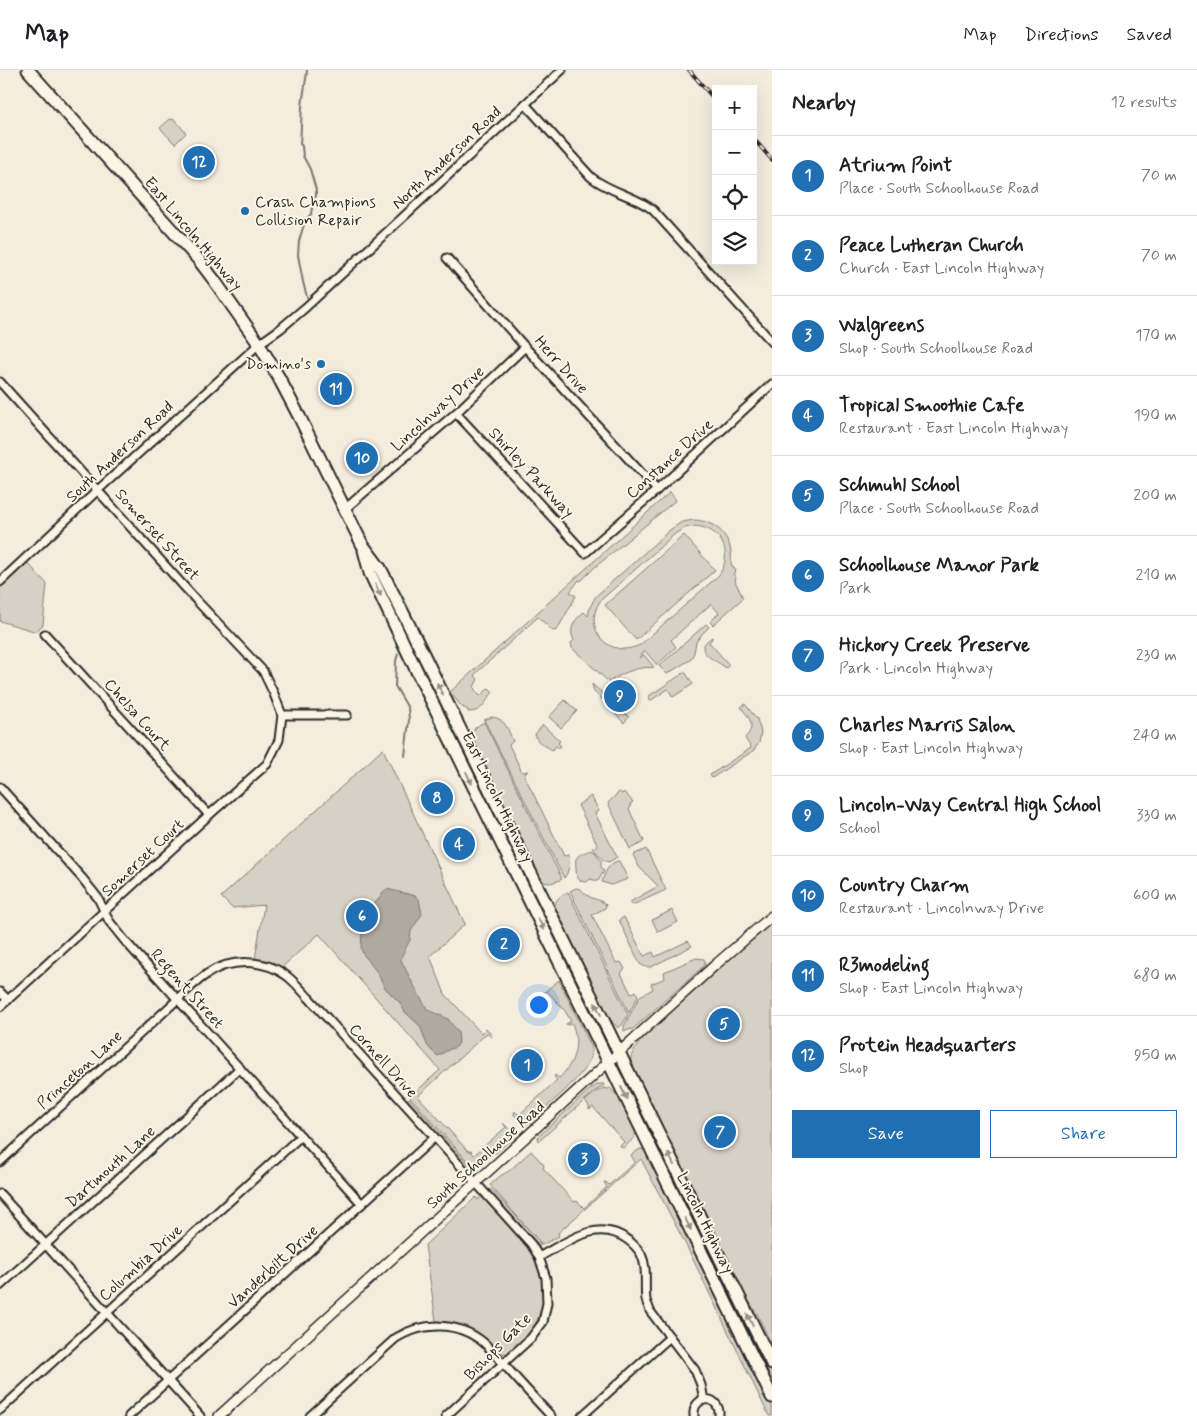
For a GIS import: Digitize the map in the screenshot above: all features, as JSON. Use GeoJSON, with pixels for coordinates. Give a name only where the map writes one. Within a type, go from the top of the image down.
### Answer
{"type":"FeatureCollection","features":[{"type":"Feature","properties":{"kind":"main road","name":"East Lincoln Highway"},"geometry":{"type":"LineString","coordinates":[[28,70],[198,259],[259,344],[300,418],[345,509],[362,544],[370,573],[411,659],[609,1062]]}},
{"type":"Feature","properties":{"kind":"main road","name":"East Lincoln Highway"},"geometry":{"type":"LineString","coordinates":[[362,544],[380,568],[404,615],[620,1053]]}},
{"type":"Feature","properties":{"kind":"main road","name":"Lincoln Highway"},"geometry":{"type":"LineString","coordinates":[[620,1053],[772,1364]]}},
{"type":"Feature","properties":{"kind":"main road","name":"Lincoln Highway"},"geometry":{"type":"LineString","coordinates":[[609,1062],[772,1398]]}},
{"type":"Feature","properties":{"kind":"street","name":"North Anderson Road"},"geometry":{"type":"LineString","coordinates":[[259,344],[306,308],[562,70]]}},
{"type":"Feature","properties":{"kind":"street"},"geometry":{"type":"LineString","coordinates":[[525,104],[591,177],[604,186],[639,200],[653,210],[772,342]]}},
{"type":"Feature","properties":{"kind":"street","name":"Herr Drive"},"geometry":{"type":"LineString","coordinates":[[447,258],[657,490]]}},
{"type":"Feature","properties":{"kind":"street","name":"South Anderson Road"},"geometry":{"type":"LineString","coordinates":[[0,582],[259,344]]}},
{"type":"Feature","properties":{"kind":"street","name":"Lincolnway Drive"},"geometry":{"type":"LineString","coordinates":[[345,509],[456,413],[525,346]]}},
{"type":"Feature","properties":{"kind":"street","name":"Somerset Street"},"geometry":{"type":"LineString","coordinates":[[0,382],[263,672],[282,715]]}},
{"type":"Feature","properties":{"kind":"street","name":"Constance Drive"},"geometry":{"type":"LineString","coordinates":[[585,553],[657,490],[772,384]]}},
{"type":"Feature","properties":{"kind":"street","name":"Shirley Parkway"},"geometry":{"type":"LineString","coordinates":[[456,413],[585,553]]}},
{"type":"Feature","properties":{"kind":"street","name":"Chelsa Court"},"geometry":{"type":"LineString","coordinates":[[45,634],[209,815]]}},
{"type":"Feature","properties":{"kind":"street"},"geometry":{"type":"LineString","coordinates":[[282,715],[348,714]]}},
{"type":"Feature","properties":{"kind":"street","name":"Somerset Court"},"geometry":{"type":"LineString","coordinates":[[0,1007],[267,764],[279,740],[282,715]]}},
{"type":"Feature","properties":{"kind":"street","name":"Regent Street"},"geometry":{"type":"LineString","coordinates":[[0,787],[82,878],[98,898],[109,921],[125,941],[362,1204]]}},
{"type":"Feature","properties":{"kind":"street","name":"South Schoolhouse Road"},"geometry":{"type":"LineString","coordinates":[[219,1416],[714,966],[772,916]]}},
{"type":"Feature","properties":{"kind":"street","name":"Cornell Drive"},"geometry":{"type":"LineString","coordinates":[[178,999],[208,973],[222,966],[250,963],[269,966],[286,976],[531,1244],[539,1257]]}},
{"type":"Feature","properties":{"kind":"street"},"geometry":{"type":"LineString","coordinates":[[0,992],[8,1000]]}},
{"type":"Feature","properties":{"kind":"street","name":"Princeton Lane"},"geometry":{"type":"LineString","coordinates":[[0,1162],[178,999]]}},
{"type":"Feature","properties":{"kind":"street","name":"Dartmouth Lane"},"geometry":{"type":"LineString","coordinates":[[0,1286],[240,1068]]}},
{"type":"Feature","properties":{"kind":"street","name":"Columbia Drive"},"geometry":{"type":"LineString","coordinates":[[0,1410],[301,1136]]}},
{"type":"Feature","properties":{"kind":"street","name":"Vanderbilt Drive"},"geometry":{"type":"LineString","coordinates":[[129,1416],[434,1138]]}},
{"type":"Feature","properties":{"kind":"street"},"geometry":{"type":"LineString","coordinates":[[0,1194],[200,1416]]}},
{"type":"Feature","properties":{"kind":"street"},"geometry":{"type":"LineString","coordinates":[[539,1257],[582,1234],[595,1230],[620,1234],[632,1243],[641,1254],[644,1266],[646,1300],[650,1311],[695,1370],[704,1400]]}},
{"type":"Feature","properties":{"kind":"street","name":"Bishops Gate"},"geometry":{"type":"LineString","coordinates":[[446,1416],[531,1338],[543,1322],[547,1303],[546,1278],[539,1257]]}},
{"type":"Feature","properties":{"kind":"street"},"geometry":{"type":"LineString","coordinates":[[310,1416],[390,1344],[404,1334],[422,1327],[444,1326],[463,1331],[482,1342],[551,1416]]}},
{"type":"Feature","properties":{"kind":"street"},"geometry":{"type":"LineString","coordinates":[[582,1416],[670,1337]]}},
{"type":"Feature","properties":{"kind":"street"},"geometry":{"type":"LineString","coordinates":[[694,1416],[695,1406],[698,1402],[704,1400],[710,1400],[718,1405],[720,1416]]}},
{"type":"Feature","properties":{"kind":"shaded area"},"geometry":{"type":"Polygon","coordinates":[[[170,119],[175,120],[186,133],[175,144],[160,128],[170,119]]]}},
{"type":"Feature","properties":{"kind":"shaded area"},"geometry":{"type":"Polygon","coordinates":[[[670,492],[676,500],[581,581],[579,580],[570,592],[576,596],[557,630],[553,631],[538,617],[474,675],[478,679],[474,687],[480,696],[489,688],[493,692],[483,706],[473,712],[468,712],[468,710],[462,707],[450,692],[670,492]]]}},
{"type":"Feature","properties":{"kind":"shaded area"},"geometry":{"type":"Polygon","coordinates":[[[703,521],[711,524],[723,533],[730,547],[731,564],[736,571],[733,574],[736,577],[735,581],[743,598],[713,625],[710,622],[719,613],[711,604],[671,640],[676,647],[657,665],[645,651],[639,658],[644,655],[654,667],[626,672],[612,680],[612,685],[572,648],[571,643],[574,640],[572,636],[573,624],[584,612],[588,616],[596,596],[671,529],[682,522],[703,521]],[[695,526],[685,528],[676,533],[600,601],[595,612],[594,622],[602,639],[609,645],[618,648],[629,649],[640,645],[719,575],[723,567],[725,550],[718,537],[712,531],[695,526]]]}},
{"type":"Feature","properties":{"kind":"shaded area"},"geometry":{"type":"Polygon","coordinates":[[[684,535],[715,570],[636,640],[605,605],[684,535]]]}},
{"type":"Feature","properties":{"kind":"shaded area"},"geometry":{"type":"Polygon","coordinates":[[[26,561],[47,584],[43,625],[37,632],[0,621],[0,584],[26,561]]]}},
{"type":"Feature","properties":{"kind":"shaded area"},"geometry":{"type":"Polygon","coordinates":[[[706,624],[709,627],[696,642],[694,653],[690,660],[667,674],[659,666],[706,624]]]}},
{"type":"Feature","properties":{"kind":"shaded area"},"geometry":{"type":"Polygon","coordinates":[[[712,637],[709,642],[729,665],[726,668],[704,651],[703,647],[712,637]]]}},
{"type":"Feature","properties":{"kind":"shaded area"},"geometry":{"type":"Polygon","coordinates":[[[685,672],[693,684],[673,697],[668,689],[650,701],[649,696],[685,672]]]}},
{"type":"Feature","properties":{"kind":"shaded area"},"geometry":{"type":"Polygon","coordinates":[[[592,684],[629,717],[624,723],[614,713],[615,711],[594,692],[592,684]]]}},
{"type":"Feature","properties":{"kind":"shaded area"},"geometry":{"type":"Polygon","coordinates":[[[565,700],[577,711],[561,728],[549,717],[565,700]]]}},
{"type":"Feature","properties":{"kind":"shaded area"},"geometry":{"type":"Polygon","coordinates":[[[745,704],[757,719],[761,732],[759,743],[753,751],[712,778],[710,775],[751,748],[745,738],[751,729],[751,722],[741,707],[745,704]]]}},
{"type":"Feature","properties":{"kind":"shaded area"},"geometry":{"type":"Polygon","coordinates":[[[492,717],[503,722],[508,729],[513,741],[509,745],[522,772],[528,771],[524,775],[564,856],[568,855],[569,867],[564,878],[484,720],[492,717]]]}},
{"type":"Feature","properties":{"kind":"shaded area"},"geometry":{"type":"Polygon","coordinates":[[[484,722],[562,879],[556,882],[550,883],[539,879],[470,739],[471,730],[473,731],[484,722]]]}},
{"type":"Feature","properties":{"kind":"shaded area"},"geometry":{"type":"Polygon","coordinates":[[[543,725],[560,741],[558,743],[561,746],[559,748],[556,746],[552,750],[537,740],[535,734],[543,725]]]}},
{"type":"Feature","properties":{"kind":"shaded area"},"geometry":{"type":"Polygon","coordinates":[[[383,749],[465,924],[430,956],[445,994],[481,1033],[486,1028],[492,1036],[487,1033],[418,1096],[468,1151],[471,1151],[474,1155],[506,1127],[503,1123],[513,1133],[512,1138],[496,1153],[488,1153],[472,1166],[410,1097],[440,1070],[319,934],[281,968],[266,961],[255,959],[264,905],[232,908],[221,897],[383,749]]]}},
{"type":"Feature","properties":{"kind":"shaded area"},"geometry":{"type":"Polygon","coordinates":[[[619,792],[622,794],[624,792],[633,802],[630,804],[631,807],[629,809],[644,841],[630,849],[608,803],[619,792]]]}},
{"type":"Feature","properties":{"kind":"shaded area"},"geometry":{"type":"Polygon","coordinates":[[[591,796],[599,811],[595,813],[617,857],[609,862],[603,860],[593,848],[598,846],[578,805],[591,796]]]}},
{"type":"Feature","properties":{"kind":"shaded area"},"geometry":{"type":"Polygon","coordinates":[[[646,849],[666,890],[631,905],[630,902],[658,886],[639,867],[633,855],[646,849]]]}},
{"type":"Feature","properties":{"kind":"shaded area"},"geometry":{"type":"Polygon","coordinates":[[[591,850],[595,852],[601,861],[601,867],[604,871],[598,881],[590,879],[584,882],[579,880],[577,876],[576,860],[580,854],[591,850]]]}},
{"type":"Feature","properties":{"kind":"shaded area"},"geometry":{"type":"Polygon","coordinates":[[[619,861],[628,879],[611,885],[602,882],[607,869],[619,861]]]}},
{"type":"Feature","properties":{"kind":"shaded area"},"geometry":{"type":"Polygon","coordinates":[[[576,888],[606,905],[605,908],[592,915],[616,963],[621,962],[625,969],[621,973],[631,994],[636,991],[638,996],[629,1013],[570,891],[576,888]]]}},
{"type":"Feature","properties":{"kind":"shaded area"},"geometry":{"type":"Polygon","coordinates":[[[387,889],[416,896],[419,899],[422,914],[411,931],[410,940],[401,960],[427,1009],[448,1019],[458,1032],[459,1043],[456,1047],[438,1056],[427,1045],[420,1026],[405,1012],[400,1003],[385,988],[377,972],[361,949],[362,932],[357,918],[378,900],[387,889]]]}},
{"type":"Feature","properties":{"kind":"shaded area"},"geometry":{"type":"Polygon","coordinates":[[[568,892],[628,1015],[618,1028],[608,1017],[554,909],[558,898],[568,892]]]}},
{"type":"Feature","properties":{"kind":"shaded area"},"geometry":{"type":"Polygon","coordinates":[[[672,910],[678,922],[658,932],[652,920],[672,910]]]}},
{"type":"Feature","properties":{"kind":"shaded area"},"geometry":{"type":"Polygon","coordinates":[[[624,917],[644,956],[653,952],[655,957],[688,941],[692,946],[651,967],[643,966],[640,964],[619,920],[624,917]]]}},
{"type":"Feature","properties":{"kind":"shaded area"},"geometry":{"type":"Polygon","coordinates":[[[772,919],[772,1346],[757,1314],[736,1280],[772,1355],[632,1069],[631,1056],[644,1037],[772,919]]]}},
{"type":"Feature","properties":{"kind":"shaded area"},"geometry":{"type":"Polygon","coordinates":[[[696,958],[704,959],[705,965],[633,1029],[624,1031],[624,1026],[640,996],[653,989],[651,984],[665,978],[664,972],[696,958]]]}},
{"type":"Feature","properties":{"kind":"shaded area"},"geometry":{"type":"Polygon","coordinates":[[[559,980],[591,1046],[590,1060],[575,1080],[527,1124],[524,1124],[514,1115],[514,1112],[519,1115],[557,1080],[554,1077],[555,1075],[559,1078],[569,1066],[576,1046],[572,1023],[566,1024],[571,1021],[565,1011],[547,991],[541,995],[559,980]]]}},
{"type":"Feature","properties":{"kind":"shaded area"},"geometry":{"type":"Polygon","coordinates":[[[598,1084],[604,1084],[539,1141],[538,1137],[540,1135],[598,1084]]]}},
{"type":"Feature","properties":{"kind":"shaded area"},"geometry":{"type":"Polygon","coordinates":[[[604,1088],[610,1088],[618,1097],[627,1109],[636,1128],[634,1137],[623,1148],[620,1146],[624,1142],[593,1107],[589,1110],[589,1106],[585,1101],[604,1088]]]}},
{"type":"Feature","properties":{"kind":"shaded area"},"geometry":{"type":"Polygon","coordinates":[[[409,1098],[471,1167],[469,1170],[407,1101],[409,1098]]]}},
{"type":"Feature","properties":{"kind":"shaded area"},"geometry":{"type":"Polygon","coordinates":[[[640,1149],[647,1150],[772,1406],[772,1416],[769,1416],[685,1243],[641,1159],[558,1233],[559,1236],[542,1245],[490,1185],[531,1151],[544,1165],[543,1168],[574,1202],[577,1201],[584,1208],[607,1187],[604,1182],[609,1185],[635,1162],[631,1155],[640,1149]]]}},
{"type":"Feature","properties":{"kind":"shaded area"},"geometry":{"type":"Polygon","coordinates":[[[665,1162],[682,1191],[772,1374],[772,1386],[663,1163],[665,1162]]]}},
{"type":"Feature","properties":{"kind":"shaded area"},"geometry":{"type":"Polygon","coordinates":[[[491,1189],[541,1245],[538,1247],[488,1191],[491,1189]]]}},
{"type":"Feature","properties":{"kind":"shaded area"},"geometry":{"type":"Polygon","coordinates":[[[481,1196],[534,1256],[543,1283],[544,1292],[541,1311],[533,1327],[528,1335],[508,1353],[501,1354],[472,1330],[456,1324],[436,1321],[425,1245],[476,1197],[478,1200],[481,1196]]]}},
{"type":"Feature","properties":{"kind":"waterway"},"geometry":{"type":"LineString","coordinates":[[307,70],[300,144],[316,190],[311,214],[305,221],[299,241],[298,255],[307,297]]}},
{"type":"Feature","properties":{"kind":"waterway"},"geometry":{"type":"LineString","coordinates":[[398,654],[395,686],[408,708],[409,720],[405,756]]}},
{"type":"Feature","properties":{"kind":"railway"},"geometry":{"type":"LineString","coordinates":[[689,70],[712,96]]}},
{"type":"Feature","properties":{"kind":"railway"},"geometry":{"type":"LineString","coordinates":[[757,143],[772,160]]}},
{"type":"Feature","properties":{"kind":"place","name":"Protein Headquarters"},"geometry":{"type":"Point","coordinates":[199,162]}},
{"type":"Feature","properties":{"kind":"place","name":"Crash Champions Collision Repair"},"geometry":{"type":"Point","coordinates":[245,211]}},
{"type":"Feature","properties":{"kind":"place","name":"Domino's"},"geometry":{"type":"Point","coordinates":[321,364]}},
{"type":"Feature","properties":{"kind":"place","name":"R3modeling"},"geometry":{"type":"Point","coordinates":[336,389]}},
{"type":"Feature","properties":{"kind":"place","name":"Country Charm"},"geometry":{"type":"Point","coordinates":[362,458]}},
{"type":"Feature","properties":{"kind":"place","name":"Lincoln-Way Central High School"},"geometry":{"type":"Point","coordinates":[620,696]}},
{"type":"Feature","properties":{"kind":"place","name":"Charles Marris Salon"},"geometry":{"type":"Point","coordinates":[437,798]}},
{"type":"Feature","properties":{"kind":"place","name":"Tropical Smoothie Cafe"},"geometry":{"type":"Point","coordinates":[459,844]}},
{"type":"Feature","properties":{"kind":"place","name":"Schoolhouse Manor Park"},"geometry":{"type":"Point","coordinates":[362,916]}},
{"type":"Feature","properties":{"kind":"place","name":"Peace Lutheran Church"},"geometry":{"type":"Point","coordinates":[504,944]}},
{"type":"Feature","properties":{"kind":"place","name":"Schmuhl School"},"geometry":{"type":"Point","coordinates":[724,1024]}},
{"type":"Feature","properties":{"kind":"place","name":"Atrium Point"},"geometry":{"type":"Point","coordinates":[527,1065]}},
{"type":"Feature","properties":{"kind":"place","name":"Hickory Creek Preserve"},"geometry":{"type":"Point","coordinates":[720,1132]}},
{"type":"Feature","properties":{"kind":"place","name":"Walgreens"},"geometry":{"type":"Point","coordinates":[584,1159]}}]}
